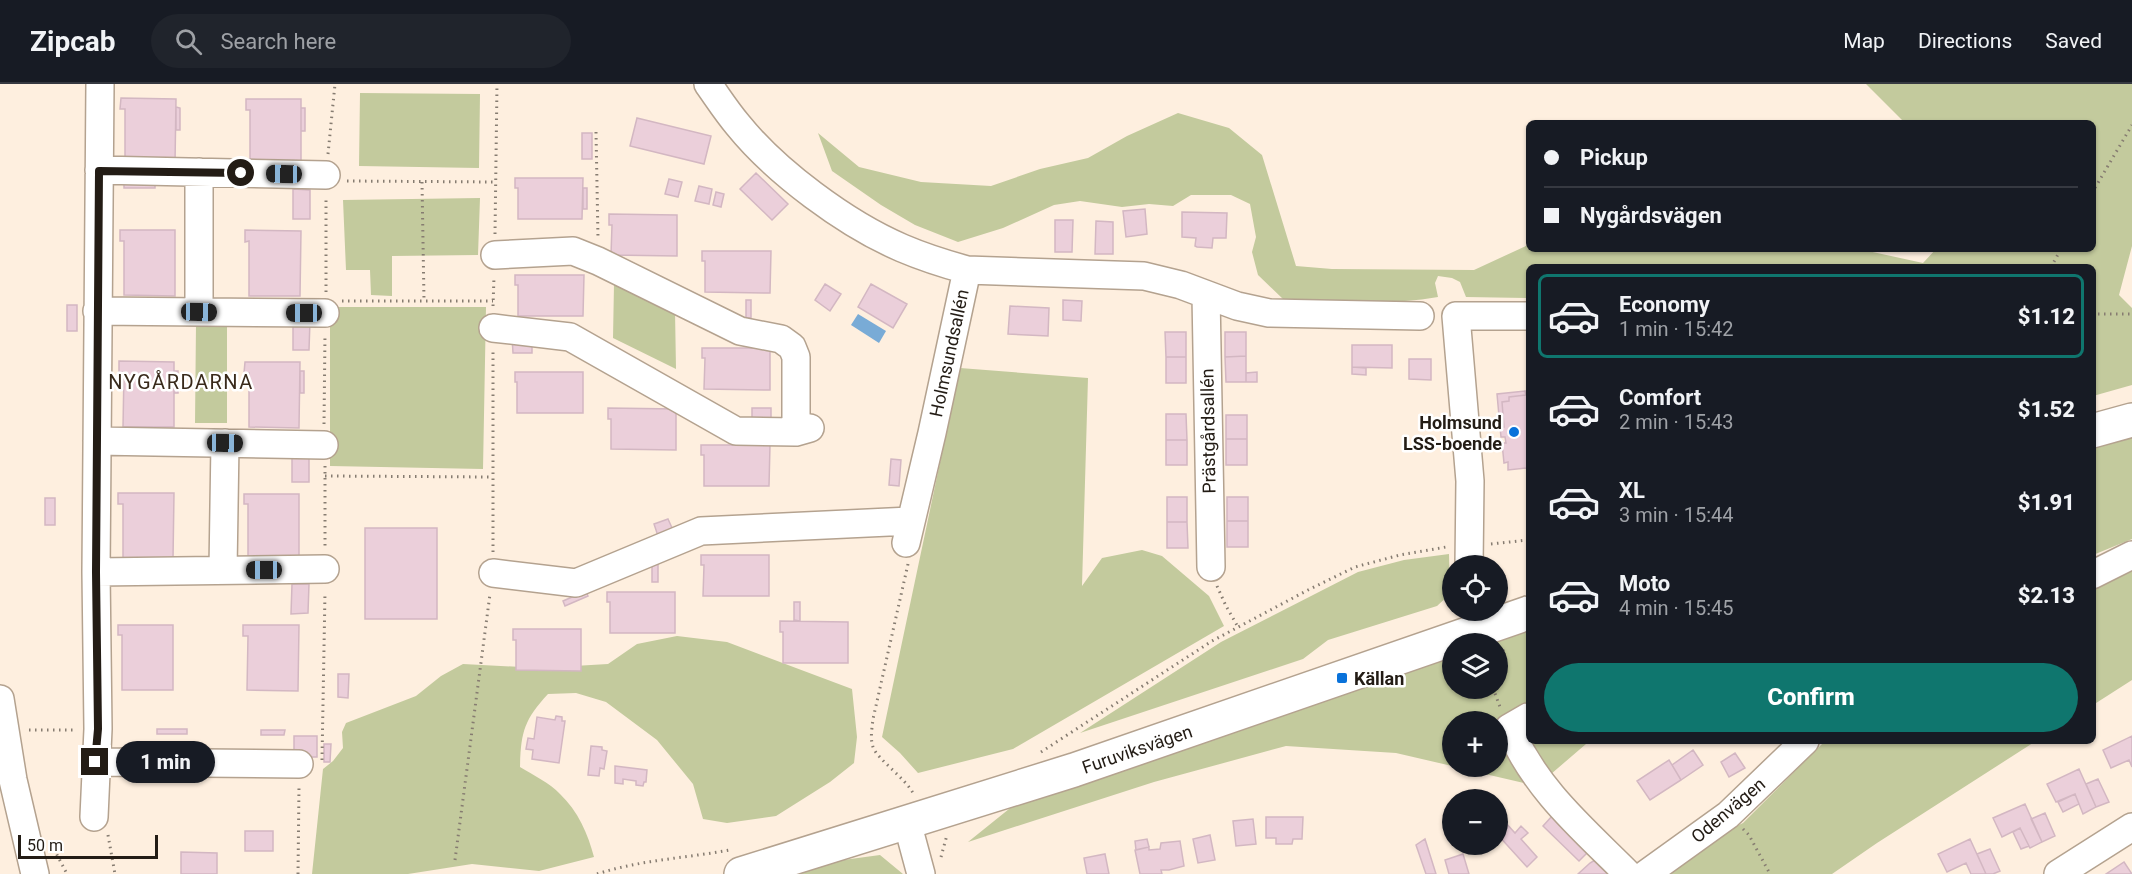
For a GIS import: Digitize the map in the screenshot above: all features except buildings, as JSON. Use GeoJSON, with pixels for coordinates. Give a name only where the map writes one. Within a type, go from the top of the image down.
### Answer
{"type":"FeatureCollection","features":[{"type":"Feature","properties":{"kind":"main road"},"geometry":{"type":"LineString","coordinates":[[2096,430],[2132,420]]}},
{"type":"Feature","properties":{"kind":"main road","name":"Furuviksvägen"},"geometry":{"type":"LineString","coordinates":[[741,874],[1085,766],[1470,622],[1526,613]]}},
{"type":"Feature","properties":{"kind":"street"},"geometry":{"type":"LineString","coordinates":[[94,817],[98,729],[96,572],[100,84]]}},
{"type":"Feature","properties":{"kind":"street","name":"Holmsundsallén"},"geometry":{"type":"LineString","coordinates":[[708,84],[755,144],[815,195],[899,247],[967,270],[908,532]]}},
{"type":"Feature","properties":{"kind":"street"},"geometry":{"type":"LineString","coordinates":[[99,171],[199,172],[326,178]]}},
{"type":"Feature","properties":{"kind":"street"},"geometry":{"type":"LineString","coordinates":[[199,172],[199,312]]}},
{"type":"Feature","properties":{"kind":"street"},"geometry":{"type":"LineString","coordinates":[[493,328],[570,337],[736,431],[803,430],[796,357],[792,347],[782,339],[740,332],[598,261],[573,251],[495,255]]}},
{"type":"Feature","properties":{"kind":"street"},"geometry":{"type":"LineString","coordinates":[[967,270],[1144,276],[1180,285],[1237,306],[1269,313],[1420,316]]}},
{"type":"Feature","properties":{"kind":"street","name":"Prästgårdsallén"},"geometry":{"type":"LineString","coordinates":[[1206,296],[1210,567]]}},
{"type":"Feature","properties":{"kind":"street"},"geometry":{"type":"LineString","coordinates":[[97,311],[199,312],[325,307]]}},
{"type":"Feature","properties":{"kind":"street"},"geometry":{"type":"LineString","coordinates":[[1469,555],[1470,481],[1456,316],[1526,316]]}},
{"type":"Feature","properties":{"kind":"street"},"geometry":{"type":"LineString","coordinates":[[97,441],[324,445]]}},
{"type":"Feature","properties":{"kind":"street"},"geometry":{"type":"LineString","coordinates":[[223,570],[225,443]]}},
{"type":"Feature","properties":{"kind":"street"},"geometry":{"type":"LineString","coordinates":[[493,573],[576,583],[701,531],[908,532]]}},
{"type":"Feature","properties":{"kind":"street"},"geometry":{"type":"LineString","coordinates":[[2096,573],[2132,555]]}},
{"type":"Feature","properties":{"kind":"street"},"geometry":{"type":"LineString","coordinates":[[96,572],[325,569]]}},
{"type":"Feature","properties":{"kind":"street"},"geometry":{"type":"LineString","coordinates":[[0,699],[13,780],[35,874]]}},
{"type":"Feature","properties":{"kind":"street"},"geometry":{"type":"LineString","coordinates":[[1526,718],[1509,728],[1530,769],[1555,802],[1628,874]]}},
{"type":"Feature","properties":{"kind":"street","name":"Odenvägen"},"geometry":{"type":"LineString","coordinates":[[1646,874],[1728,814],[1802,744]]}},
{"type":"Feature","properties":{"kind":"street"},"geometry":{"type":"LineString","coordinates":[[95,762],[310,764]]}},
{"type":"Feature","properties":{"kind":"street"},"geometry":{"type":"LineString","coordinates":[[907,822],[921,874]]}},
{"type":"Feature","properties":{"kind":"street"},"geometry":{"type":"LineString","coordinates":[[2058,874],[2132,827]]}},
{"type":"Feature","properties":{"kind":"street"},"geometry":{"type":"LineString","coordinates":[[24,874],[26,833]]}},
{"type":"Feature","properties":{"kind":"path"},"geometry":{"type":"LineString","coordinates":[[298,874],[310,764],[325,569],[326,178],[335,84]]}},
{"type":"Feature","properties":{"kind":"path"},"geometry":{"type":"LineString","coordinates":[[455,860],[493,573],[491,477],[497,84]]}},
{"type":"Feature","properties":{"kind":"path"},"geometry":{"type":"LineString","coordinates":[[2096,186],[2132,125]]}},
{"type":"Feature","properties":{"kind":"path"},"geometry":{"type":"LineString","coordinates":[[596,132],[598,261]]}},
{"type":"Feature","properties":{"kind":"path"},"geometry":{"type":"LineString","coordinates":[[326,178],[495,182]]}},
{"type":"Feature","properties":{"kind":"path"},"geometry":{"type":"LineString","coordinates":[[422,182],[424,301]]}},
{"type":"Feature","properties":{"kind":"path"},"geometry":{"type":"LineString","coordinates":[[325,307],[424,301],[494,301]]}},
{"type":"Feature","properties":{"kind":"path"},"geometry":{"type":"LineString","coordinates":[[2096,314],[2132,314]]}},
{"type":"Feature","properties":{"kind":"path"},"geometry":{"type":"LineString","coordinates":[[325,476],[491,477]]}},
{"type":"Feature","properties":{"kind":"path"},"geometry":{"type":"LineString","coordinates":[[908,532],[911,548],[871,734],[873,747],[878,754],[903,778],[914,794],[922,792]]}},
{"type":"Feature","properties":{"kind":"path"},"geometry":{"type":"LineString","coordinates":[[1036,756],[1212,641],[1356,567],[1425,550],[1469,555],[1526,541]]}},
{"type":"Feature","properties":{"kind":"path"},"geometry":{"type":"LineString","coordinates":[[1210,567],[1226,606],[1238,627]]}},
{"type":"Feature","properties":{"kind":"path"},"geometry":{"type":"LineString","coordinates":[[29,730],[98,729]]}},
{"type":"Feature","properties":{"kind":"path"},"geometry":{"type":"LineString","coordinates":[[1728,814],[1749,835],[1770,874]]}},
{"type":"Feature","properties":{"kind":"path"},"geometry":{"type":"LineString","coordinates":[[94,817],[105,822],[115,874]]}},
{"type":"Feature","properties":{"kind":"green space"},"geometry":{"type":"Polygon","coordinates":[[[1866,84],[2132,84],[2132,246],[2119,295],[2132,308],[2132,385],[2096,395],[2096,264],[1526,264],[1526,298],[1466,297],[1460,282],[1438,276],[1435,283],[1438,297],[1419,300],[1341,302],[1283,299],[1258,275],[1252,252],[1256,237],[1250,204],[1231,195],[1191,195],[1173,206],[1149,204],[1122,207],[1080,201],[1054,205],[1003,228],[958,242],[915,225],[832,171],[818,133],[859,167],[921,182],[991,186],[1040,169],[1088,158],[1127,136],[1178,113],[1229,128],[1262,155],[1296,266],[1332,269],[1474,270],[1526,246],[1526,252],[1873,252],[1923,263],[1933,252],[2096,252],[2096,120],[1902,120],[1866,84]]]}},
{"type":"Feature","properties":{"kind":"green space"},"geometry":{"type":"Polygon","coordinates":[[[360,93],[480,94],[479,168],[359,166],[360,93]]]}},
{"type":"Feature","properties":{"kind":"green space"},"geometry":{"type":"Polygon","coordinates":[[[480,198],[478,255],[392,256],[392,296],[371,295],[370,270],[346,270],[343,200],[480,198]]]}},
{"type":"Feature","properties":{"kind":"green space"},"geometry":{"type":"Polygon","coordinates":[[[614,284],[675,311],[676,369],[613,338],[614,284]]]}},
{"type":"Feature","properties":{"kind":"green space"},"geometry":{"type":"Polygon","coordinates":[[[330,307],[486,307],[483,469],[330,466],[330,307]]]}},
{"type":"Feature","properties":{"kind":"green space"},"geometry":{"type":"Polygon","coordinates":[[[196,324],[227,324],[227,423],[195,423],[196,324]]]}},
{"type":"Feature","properties":{"kind":"green space"},"geometry":{"type":"Polygon","coordinates":[[[960,368],[1088,378],[1082,586],[1102,558],[1142,550],[1162,556],[1209,596],[1224,626],[1013,749],[918,773],[882,737],[960,368]]]}},
{"type":"Feature","properties":{"kind":"green space"},"geometry":{"type":"Polygon","coordinates":[[[2132,430],[2132,539],[2096,554],[2096,440],[2132,430]]]}},
{"type":"Feature","properties":{"kind":"green space"},"geometry":{"type":"Polygon","coordinates":[[[1449,554],[1442,555],[1442,601],[1437,606],[1328,640],[1303,659],[1080,733],[1221,642],[1358,572],[1404,560],[1449,554]]]}},
{"type":"Feature","properties":{"kind":"green space"},"geometry":{"type":"Polygon","coordinates":[[[2132,563],[2132,680],[2096,703],[2096,582],[2132,563]]]}},
{"type":"Feature","properties":{"kind":"green space"},"geometry":{"type":"Polygon","coordinates":[[[1526,632],[1526,744],[1586,744],[1537,786],[1498,777],[1508,777],[1508,711],[1442,711],[1442,764],[1396,753],[1286,746],[1154,782],[968,842],[1025,796],[1442,654],[1442,699],[1508,699],[1508,636],[1526,632]]]}},
{"type":"Feature","properties":{"kind":"green space"},"geometry":{"type":"Polygon","coordinates":[[[677,636],[727,642],[852,689],[857,737],[854,763],[830,782],[776,816],[727,823],[703,819],[693,784],[657,740],[606,702],[576,693],[548,694],[525,727],[521,744],[520,767],[551,786],[572,808],[582,823],[594,857],[539,871],[472,864],[408,874],[312,874],[323,769],[343,748],[342,732],[346,723],[416,696],[441,676],[463,664],[540,668],[608,664],[637,644],[677,636]]]}},
{"type":"Feature","properties":{"kind":"green space"},"geometry":{"type":"Polygon","coordinates":[[[1822,744],[2031,744],[1832,874],[1671,874],[1689,849],[1743,823],[1822,744]]]}},
{"type":"Feature","properties":{"kind":"green space"},"geometry":{"type":"Polygon","coordinates":[[[880,855],[903,874],[787,874],[821,863],[880,855]]]}},
{"type":"Feature","properties":{"kind":"water"},"geometry":{"type":"Polygon","coordinates":[[[858,314],[886,331],[879,343],[851,325],[858,314]]]}},
{"type":"Feature","properties":{"kind":"place","name":"Holmsund LSS-boende"},"geometry":{"type":"Point","coordinates":[1514,432]}},
{"type":"Feature","properties":{"kind":"place","name":"Källan"},"geometry":{"type":"Point","coordinates":[1342,678]}},
{"type":"Feature","properties":{"kind":"district","name":"NYGÅRDARNA"},"geometry":{"type":"Point","coordinates":[181,382]}},
{"type":"Feature","properties":{"kind":"route"},"geometry":{"type":"LineString","coordinates":[[95,762],[98,729],[96,572],[99,171],[241,173]]}}]}
